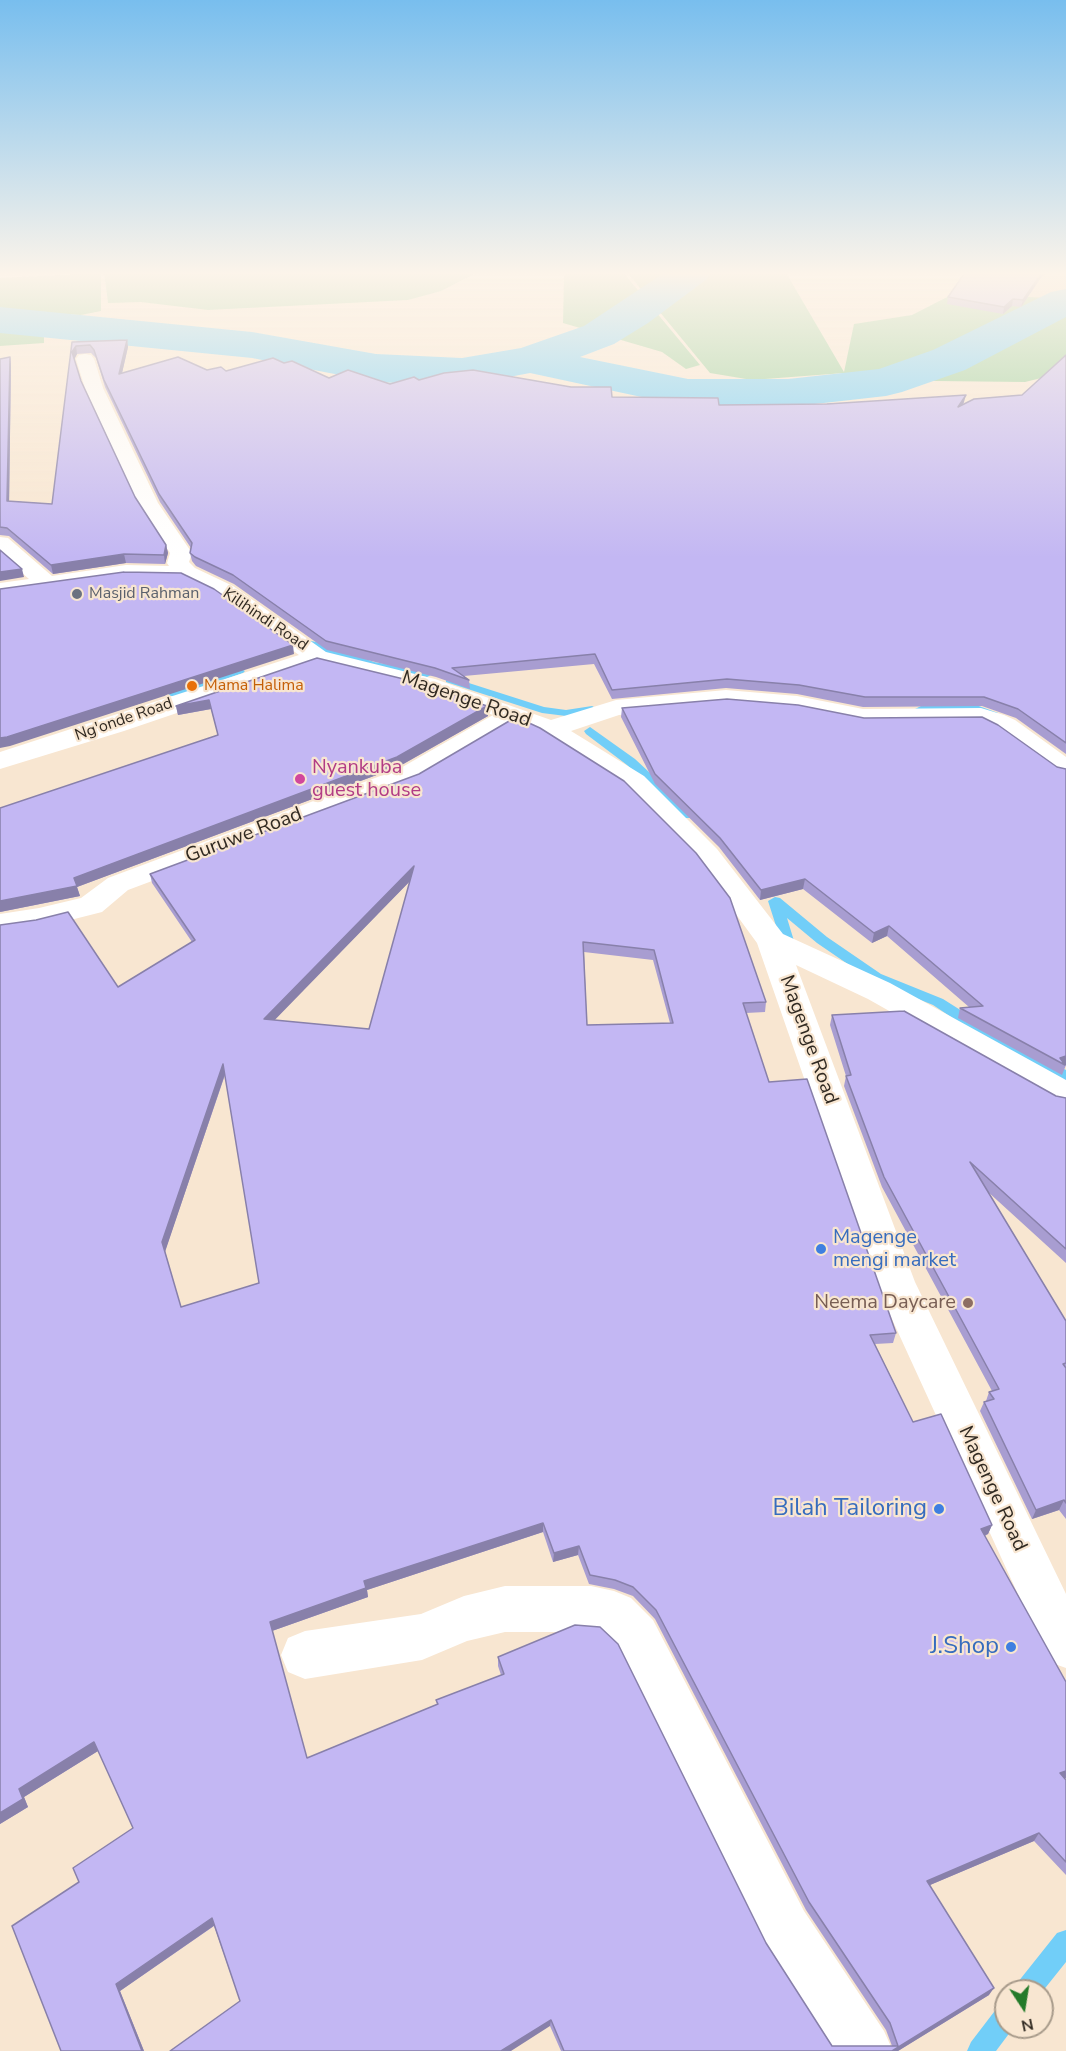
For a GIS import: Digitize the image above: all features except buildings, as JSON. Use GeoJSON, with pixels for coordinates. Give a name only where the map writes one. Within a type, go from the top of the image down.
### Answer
{"type":"FeatureCollection","features":[{"type":"Feature","properties":{"kind":"street"},"geometry":{"type":"LineString","coordinates":[[87,367],[94,388],[148,504],[177,544],[181,553],[178,563],[187,573]]}},
{"type":"Feature","properties":{"kind":"street"},"geometry":{"type":"LineString","coordinates":[[0,543],[47,583]]}},
{"type":"Feature","properties":{"kind":"street","name":"Kilihindi Road"},"geometry":{"type":"LineString","coordinates":[[0,590],[126,572],[187,573],[225,591],[317,657]]}},
{"type":"Feature","properties":{"kind":"street","name":"Magenge Road"},"geometry":{"type":"LineString","coordinates":[[317,657],[426,684],[514,714],[550,729],[634,782],[707,855],[772,941],[896,1282],[1066,1645]]}},
{"type":"Feature","properties":{"kind":"street","name":"Ng'onde Road"},"geometry":{"type":"LineString","coordinates":[[0,761],[317,657]]}},
{"type":"Feature","properties":{"kind":"street"},"geometry":{"type":"LineString","coordinates":[[550,729],[616,708],[726,698],[797,704],[863,717],[981,716],[1006,726],[1066,769]]}},
{"type":"Feature","properties":{"kind":"street","name":"Guruwe Road"},"geometry":{"type":"LineString","coordinates":[[0,924],[39,918],[91,905],[118,884],[409,775],[514,714]]}},
{"type":"Feature","properties":{"kind":"street"},"geometry":{"type":"LineString","coordinates":[[772,941],[879,991],[1066,1095]]}},
{"type":"Feature","properties":{"kind":"street"},"geometry":{"type":"LineString","coordinates":[[305,1655],[422,1636],[464,1619],[505,1609],[591,1610],[614,1614],[636,1636],[785,1930],[864,2051]]}},
{"type":"Feature","properties":{"kind":"green space"},"geometry":{"type":"Polygon","coordinates":[[[705,367],[841,367],[844,372],[845,367],[1066,367],[1066,372],[1025,382],[843,380],[844,373],[752,380],[710,373],[705,367]]]}},
{"type":"Feature","properties":{"kind":"waterway"},"geometry":{"type":"LineString","coordinates":[[369,367],[462,372],[492,367]]}},
{"type":"Feature","properties":{"kind":"waterway"},"geometry":{"type":"LineString","coordinates":[[562,367],[688,393],[788,393],[886,382],[930,367]]}},
{"type":"Feature","properties":{"kind":"waterway"},"geometry":{"type":"LineString","coordinates":[[311,644],[372,665],[427,674]]}},
{"type":"Feature","properties":{"kind":"waterway"},"geometry":{"type":"LineString","coordinates":[[174,694],[239,671]]}},
{"type":"Feature","properties":{"kind":"waterway"},"geometry":{"type":"LineString","coordinates":[[450,680],[542,710],[566,713],[592,709]]}},
{"type":"Feature","properties":{"kind":"waterway"},"geometry":{"type":"LineString","coordinates":[[921,709],[976,708],[992,713]]}},
{"type":"Feature","properties":{"kind":"waterway"},"geometry":{"type":"LineString","coordinates":[[590,731],[631,762],[687,815]]}},
{"type":"Feature","properties":{"kind":"waterway"},"geometry":{"type":"LineString","coordinates":[[791,954],[775,901],[822,940],[876,977],[938,1002],[998,1041],[1066,1077]]}},
{"type":"Feature","properties":{"kind":"waterway"},"geometry":{"type":"LineString","coordinates":[[1037,1979],[1066,1942]]}},
{"type":"Feature","properties":{"kind":"waterway"},"geometry":{"type":"LineString","coordinates":[[980,2051],[994,2033]]}},
{"type":"Feature","properties":{"kind":"place","name":"Masjid Rahman"},"geometry":{"type":"Point","coordinates":[77,594]}},
{"type":"Feature","properties":{"kind":"place","name":"Mama Halima"},"geometry":{"type":"Point","coordinates":[192,686]}},
{"type":"Feature","properties":{"kind":"place","name":"Nyankuba guest house"},"geometry":{"type":"Point","coordinates":[300,779]}},
{"type":"Feature","properties":{"kind":"place","name":"Magenge mengi market"},"geometry":{"type":"Point","coordinates":[821,1249]}},
{"type":"Feature","properties":{"kind":"place","name":"Neema Daycare"},"geometry":{"type":"Point","coordinates":[968,1303]}},
{"type":"Feature","properties":{"kind":"place","name":"Bilah Tailoring"},"geometry":{"type":"Point","coordinates":[939,1509]}},
{"type":"Feature","properties":{"kind":"place","name":"J.Shop"},"geometry":{"type":"Point","coordinates":[1011,1647]}}]}
